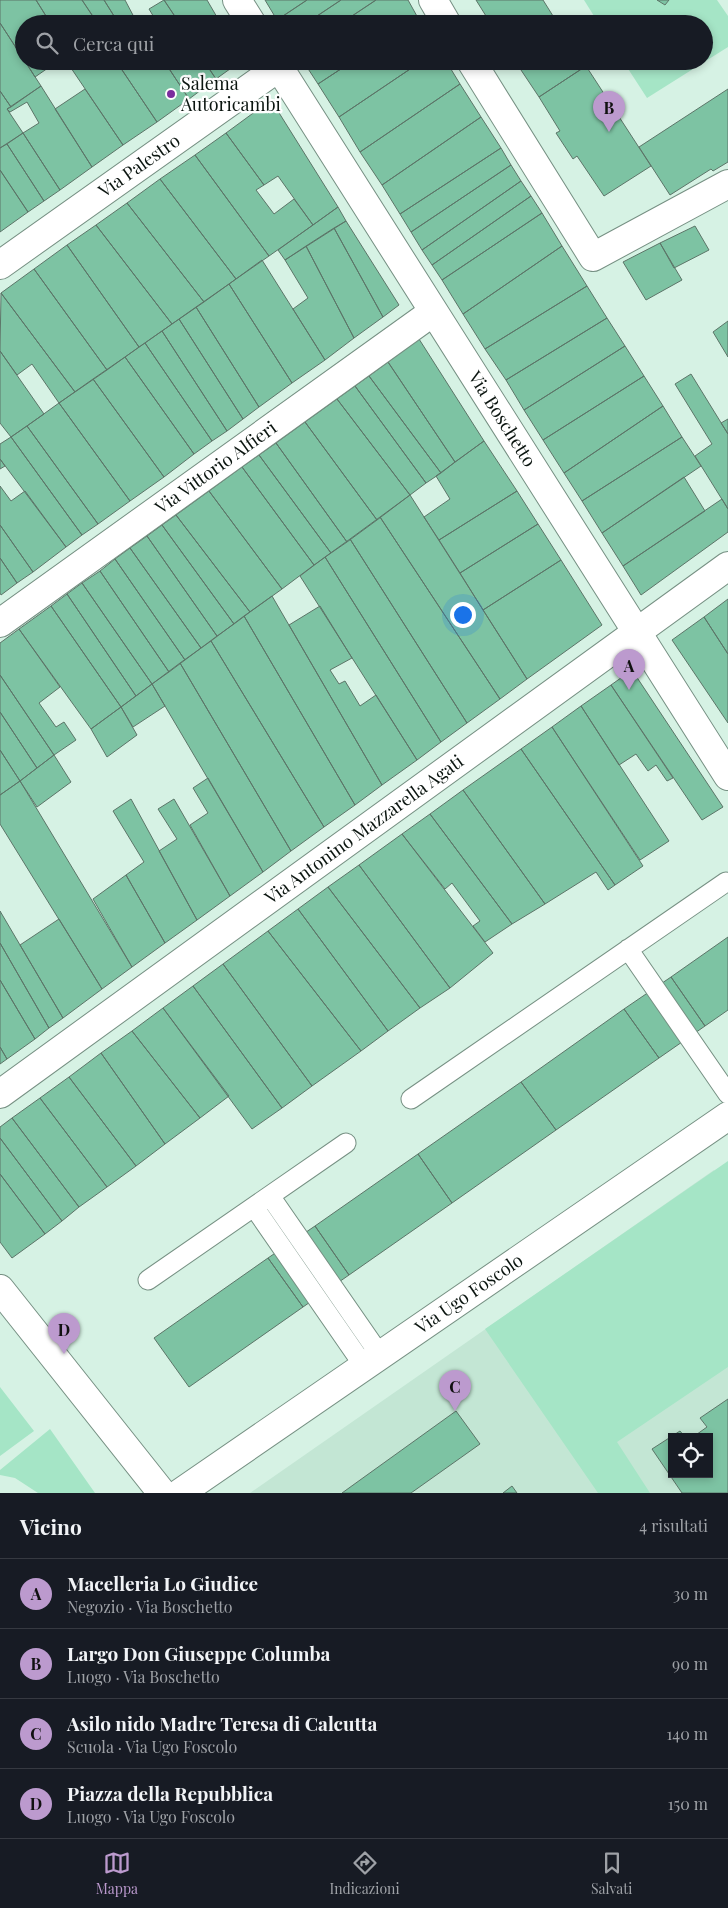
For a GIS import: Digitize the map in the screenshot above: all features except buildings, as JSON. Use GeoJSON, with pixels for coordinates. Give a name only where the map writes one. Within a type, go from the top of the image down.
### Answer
{"type":"FeatureCollection","features":[{"type":"Feature","properties":{"kind":"street"},"geometry":{"type":"LineString","coordinates":[[237,0],[246,15]]}},
{"type":"Feature","properties":{"kind":"street"},"geometry":{"type":"LineString","coordinates":[[432,0],[441,15]]}},
{"type":"Feature","properties":{"kind":"street","name":"Via Palestro"},"geometry":{"type":"LineString","coordinates":[[0,265],[269,70]]}},
{"type":"Feature","properties":{"kind":"street","name":"Via Boschetto"},"geometry":{"type":"LineString","coordinates":[[281,70],[728,776]]}},
{"type":"Feature","properties":{"kind":"street"},"geometry":{"type":"LineString","coordinates":[[477,70],[593,257],[728,184]]}},
{"type":"Feature","properties":{"kind":"street","name":"Via Vittorio Alfieri"},"geometry":{"type":"LineString","coordinates":[[0,624],[433,312]]}},
{"type":"Feature","properties":{"kind":"street","name":"Via Antonino Mazzarella Agati"},"geometry":{"type":"LineString","coordinates":[[0,1094],[637,630],[728,566]]}},
{"type":"Feature","properties":{"kind":"street","name":"Via Ugo Foscolo"},"geometry":{"type":"LineString","coordinates":[[180,1493],[728,1116]]}},
{"type":"Feature","properties":{"kind":"street"},"geometry":{"type":"LineString","coordinates":[[0,1289],[162,1493]]}},
{"type":"Feature","properties":{"kind":"lane"},"geometry":{"type":"LineString","coordinates":[[411,1099],[726,882]]}},
{"type":"Feature","properties":{"kind":"lane"},"geometry":{"type":"LineString","coordinates":[[628,949],[728,1094]]}},
{"type":"Feature","properties":{"kind":"lane"},"geometry":{"type":"LineString","coordinates":[[148,1280],[346,1143]]}},
{"type":"Feature","properties":{"kind":"lane"},"geometry":{"type":"LineString","coordinates":[[270,1196],[372,1361]]}},
{"type":"Feature","properties":{"kind":"lane"},"geometry":{"type":"LineString","coordinates":[[254,1207],[372,1361]]}},
{"type":"Feature","properties":{"kind":"shaded area"},"geometry":{"type":"Polygon","coordinates":[[[714,1170],[728,1191],[728,1493],[250,1493],[714,1170]]]}},
{"type":"Feature","properties":{"kind":"green space"},"geometry":{"type":"Polygon","coordinates":[[[584,0],[657,0],[665,5],[669,0],[717,0],[728,16],[728,47],[713,56],[713,15],[593,15],[584,0]]]}},
{"type":"Feature","properties":{"kind":"green space"},"geometry":{"type":"Polygon","coordinates":[[[629,70],[691,70],[647,98],[629,70]]]}},
{"type":"Feature","properties":{"kind":"green space"},"geometry":{"type":"Polygon","coordinates":[[[728,1161],[728,1367],[617,1442],[650,1493],[598,1493],[485,1329],[728,1161]]]}},
{"type":"Feature","properties":{"kind":"green space"},"geometry":{"type":"Polygon","coordinates":[[[0,1387],[34,1431],[0,1456],[0,1387]]]}},
{"type":"Feature","properties":{"kind":"green space"},"geometry":{"type":"Polygon","coordinates":[[[50,1429],[95,1493],[38,1493],[15,1478],[0,1475],[0,1470],[50,1429]]]}},
{"type":"Feature","properties":{"kind":"place","name":"Salema Autoricambi"},"geometry":{"type":"Point","coordinates":[171,94]}},
{"type":"Feature","properties":{"kind":"place","name":"Largo Don Giuseppe Columba"},"geometry":{"type":"Point","coordinates":[609,132]}},
{"type":"Feature","properties":{"kind":"place","name":"Macelleria Lo Giudice"},"geometry":{"type":"Point","coordinates":[629,690]}},
{"type":"Feature","properties":{"kind":"place","name":"Piazza della Repubblica"},"geometry":{"type":"Point","coordinates":[64,1354]}},
{"type":"Feature","properties":{"kind":"place","name":"Asilo nido Madre Teresa di Calcutta"},"geometry":{"type":"Point","coordinates":[455,1411]}}]}
